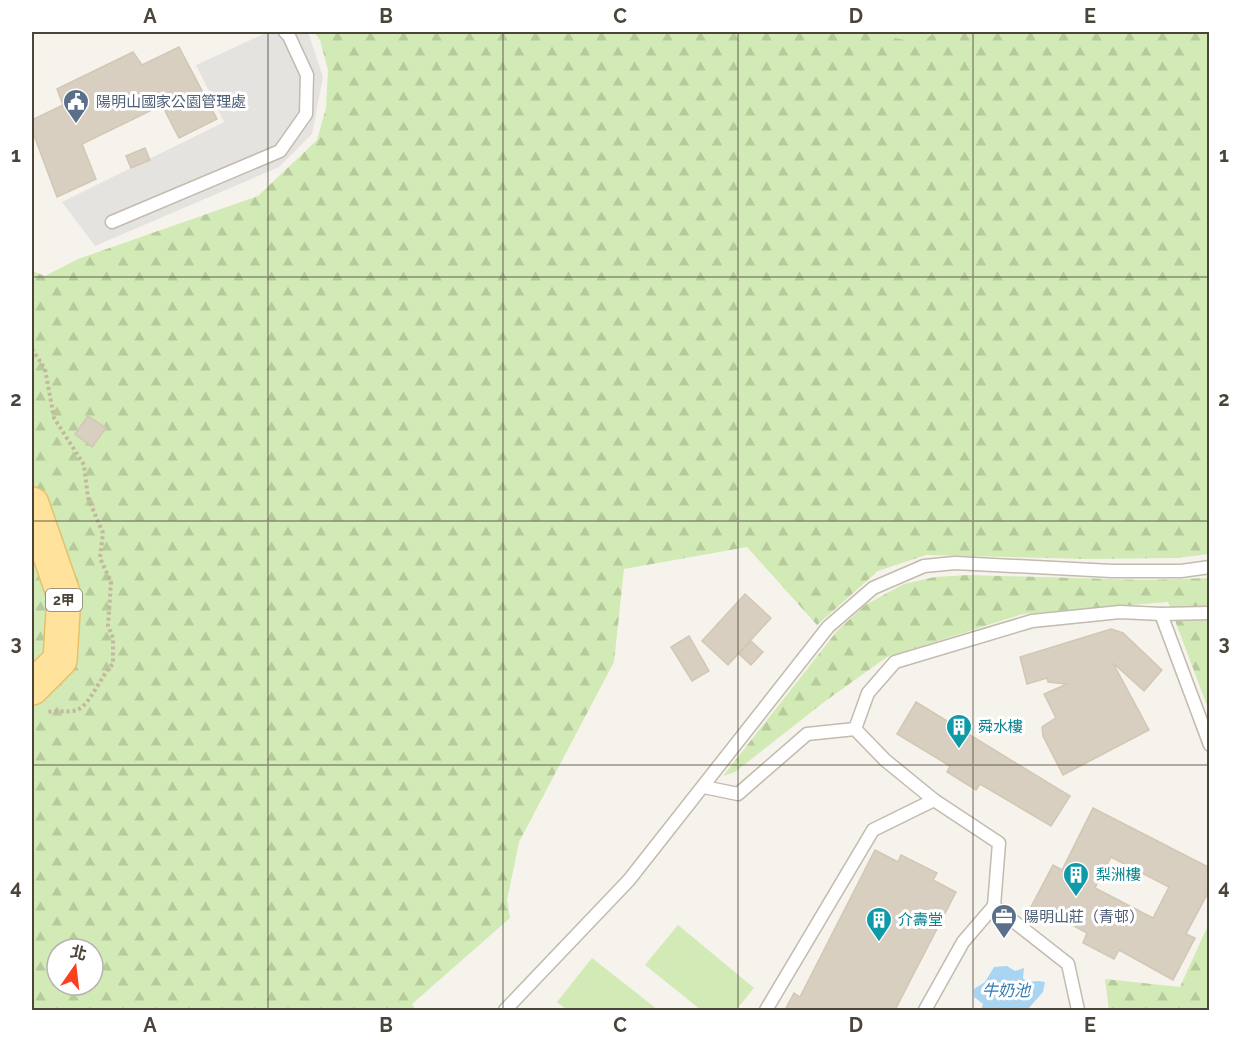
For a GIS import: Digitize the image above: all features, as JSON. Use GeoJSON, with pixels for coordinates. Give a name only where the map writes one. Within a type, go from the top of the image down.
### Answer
{"type":"FeatureCollection","features":[{"type":"Feature","properties":{"kind":"main road","name":"2甲"},"geometry":{"type":"LineString","coordinates":[[32,504],[64,596],[60,660],[36,701]]}},
{"type":"Feature","properties":{"kind":"lane"},"geometry":{"type":"LineString","coordinates":[[112,222],[280,151],[306,114],[307,75],[285,32]]}},
{"type":"Feature","properties":{"kind":"lane"},"geometry":{"type":"LineString","coordinates":[[505,1011],[628,880],[704,787],[828,627],[873,588],[924,566],[955,563],[1112,571],[1181,571],[1209,567]]}},
{"type":"Feature","properties":{"kind":"lane"},"geometry":{"type":"LineString","coordinates":[[855,729],[868,693],[895,662],[1032,621],[1120,612],[1209,613]]}},
{"type":"Feature","properties":{"kind":"lane"},"geometry":{"type":"LineString","coordinates":[[1161,614],[1209,745]]}},
{"type":"Feature","properties":{"kind":"lane"},"geometry":{"type":"LineString","coordinates":[[704,787],[738,794],[807,734],[855,729]]}},
{"type":"Feature","properties":{"kind":"lane"},"geometry":{"type":"LineString","coordinates":[[855,729],[885,760],[934,800],[999,843],[994,906],[963,942],[926,1011]]}},
{"type":"Feature","properties":{"kind":"lane"},"geometry":{"type":"LineString","coordinates":[[766,1011],[873,831],[934,800]]}},
{"type":"Feature","properties":{"kind":"lane"},"geometry":{"type":"LineString","coordinates":[[994,906],[1068,964],[1078,1011]]}},
{"type":"Feature","properties":{"kind":"path"},"geometry":{"type":"LineString","coordinates":[[32,349],[45,369],[54,418],[84,465],[88,498],[103,534],[100,558],[111,582],[108,626],[113,638],[113,664],[104,673],[92,696],[77,710],[36,701]]}},
{"type":"Feature","properties":{"kind":"green space"},"geometry":{"type":"Polygon","coordinates":[[[314,32],[1209,32],[1209,554],[1177,558],[1087,559],[926,555],[878,571],[817,625],[747,547],[624,569],[614,662],[519,842],[507,900],[510,918],[412,1004],[416,1010],[32,1010],[32,271],[45,276],[78,259],[258,196],[317,140],[326,108],[328,70],[320,40],[314,32]]]}},
{"type":"Feature","properties":{"kind":"green space"},"geometry":{"type":"Polygon","coordinates":[[[862,32],[935,32],[922,43],[862,32]]]}},
{"type":"Feature","properties":{"kind":"green space"},"geometry":{"type":"Polygon","coordinates":[[[968,575],[1144,580],[1209,578],[1209,711],[1168,602],[1023,614],[887,657],[824,702],[735,772],[723,776],[837,631],[865,605],[904,584],[935,577],[968,575]]]}},
{"type":"Feature","properties":{"kind":"green space"},"geometry":{"type":"Polygon","coordinates":[[[1209,923],[1209,1010],[1109,1010],[1105,979],[1180,987],[1209,923]]]}},
{"type":"Feature","properties":{"kind":"green space"},"geometry":{"type":"Polygon","coordinates":[[[678,925],[754,988],[736,1010],[701,1010],[645,965],[678,925]]]}},
{"type":"Feature","properties":{"kind":"green space"},"geometry":{"type":"Polygon","coordinates":[[[592,958],[658,1010],[567,1010],[557,1002],[592,958]]]}},
{"type":"Feature","properties":{"kind":"shaded area"},"geometry":{"type":"Polygon","coordinates":[[[268,32],[308,32],[323,77],[312,134],[279,167],[95,246],[62,202],[224,122],[196,65],[268,32]]]}},
{"type":"Feature","properties":{"kind":"water","name":"牛奶池"},"geometry":{"type":"Polygon","coordinates":[[[1007,966],[1015,971],[1024,968],[1023,978],[1027,982],[1045,982],[1043,992],[1028,1009],[981,1010],[983,1004],[974,997],[974,989],[985,982],[994,967],[1007,966]]]}},
{"type":"Feature","properties":{"kind":"building","name":"陽明山國家公園管理處"},"geometry":{"type":"Polygon","coordinates":[[[179,47],[217,119],[179,138],[162,105],[82,144],[96,179],[57,197],[32,130],[32,120],[63,105],[57,89],[133,52],[142,65],[179,47]]]}},
{"type":"Feature","properties":{"kind":"building"},"geometry":{"type":"Polygon","coordinates":[[[145,148],[150,160],[131,168],[126,156],[145,148]]]}},
{"type":"Feature","properties":{"kind":"building"},"geometry":{"type":"Polygon","coordinates":[[[88,416],[106,428],[92,447],[75,434],[88,416]]]}},
{"type":"Feature","properties":{"kind":"building"},"geometry":{"type":"Polygon","coordinates":[[[745,594],[771,618],[728,665],[702,641],[745,594]]]}},
{"type":"Feature","properties":{"kind":"building"},"geometry":{"type":"Polygon","coordinates":[[[1111,629],[1123,633],[1162,670],[1144,691],[1113,663],[1149,730],[1063,775],[1043,736],[1042,727],[1056,718],[1044,694],[1067,684],[1048,682],[1047,678],[1027,684],[1020,657],[1111,629]]]}},
{"type":"Feature","properties":{"kind":"building"},"geometry":{"type":"Polygon","coordinates":[[[689,636],[709,671],[692,681],[671,647],[689,636]]]}},
{"type":"Feature","properties":{"kind":"building"},"geometry":{"type":"Polygon","coordinates":[[[751,641],[763,652],[751,665],[739,654],[751,641]]]}},
{"type":"Feature","properties":{"kind":"building","name":"舜水樓"},"geometry":{"type":"Polygon","coordinates":[[[916,702],[1070,796],[1051,826],[980,784],[976,790],[947,772],[950,766],[897,734],[916,702]]]}},
{"type":"Feature","properties":{"kind":"building","name":"梨洲樓"},"geometry":{"type":"Polygon","coordinates":[[[1093,808],[1210,868],[1210,889],[1186,934],[1195,938],[1173,980],[1119,950],[1114,959],[1083,943],[1087,933],[1031,907],[1053,865],[1062,870],[1093,808]],[[1111,857],[1095,888],[1153,918],[1169,887],[1111,857]]]}},
{"type":"Feature","properties":{"kind":"building","name":"介壽堂"},"geometry":{"type":"Polygon","coordinates":[[[875,850],[898,862],[901,855],[937,873],[933,880],[956,892],[895,1010],[785,1010],[794,993],[800,997],[875,850]]]}},
{"type":"Feature","properties":{"kind":"place","name":"陽明山國家公園管理處"},"geometry":{"type":"Point","coordinates":[76,125]}},
{"type":"Feature","properties":{"kind":"place","name":"舜水樓"},"geometry":{"type":"Point","coordinates":[959,750]}},
{"type":"Feature","properties":{"kind":"place","name":"梨洲樓"},"geometry":{"type":"Point","coordinates":[1076,898]}},
{"type":"Feature","properties":{"kind":"place","name":"陽明山莊（青邨）"},"geometry":{"type":"Point","coordinates":[1004,940]}},
{"type":"Feature","properties":{"kind":"place","name":"介壽堂"},"geometry":{"type":"Point","coordinates":[879,943]}}]}
